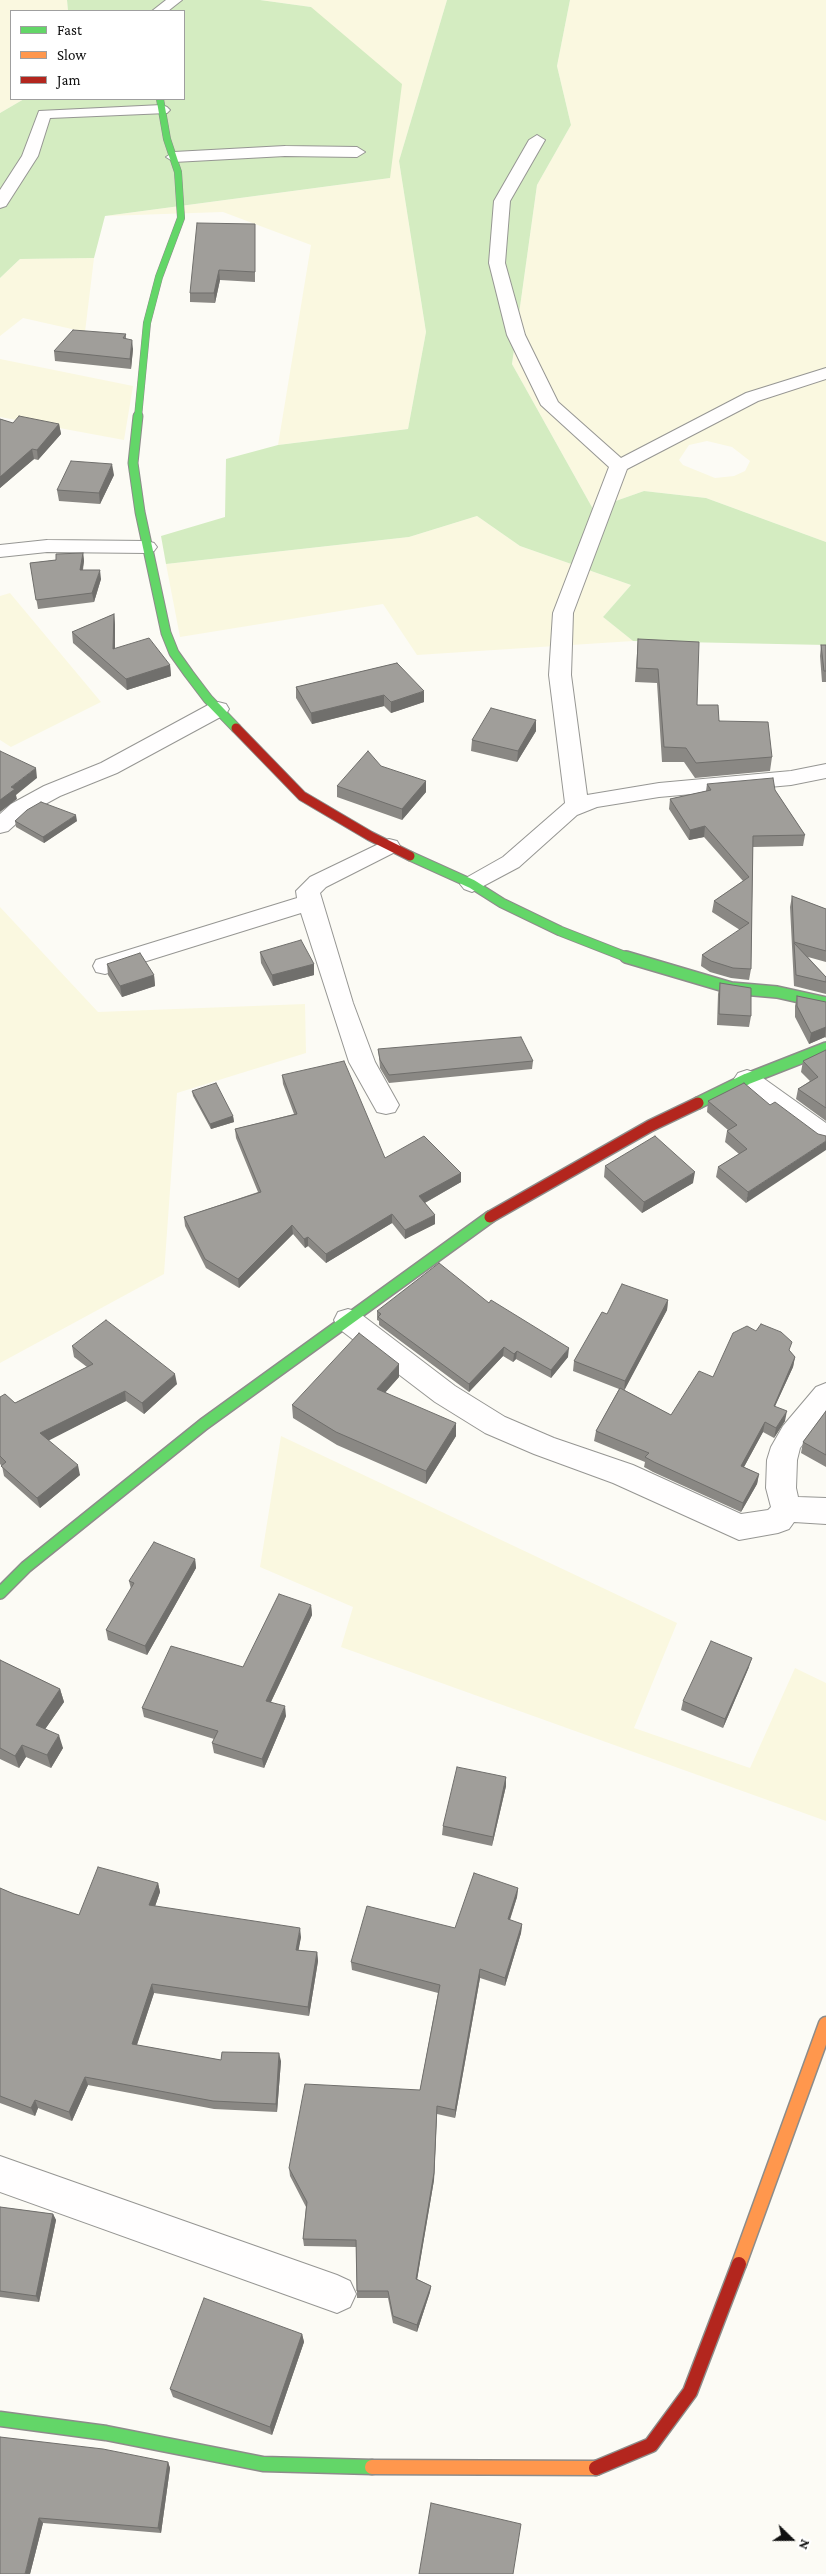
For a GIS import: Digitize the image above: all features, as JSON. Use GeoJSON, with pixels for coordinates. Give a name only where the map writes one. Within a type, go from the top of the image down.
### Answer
{"type":"FeatureCollection","features":[{"type":"Feature","properties":{"kind":"street"},"geometry":{"type":"LineString","coordinates":[[161,10],[176,0]]}},
{"type":"Feature","properties":{"kind":"street"},"geometry":{"type":"LineString","coordinates":[[0,203],[30,156],[44,114],[161,104],[167,139],[178,172],[176,184],[181,218],[159,277],[147,323],[133,463],[147,547],[166,633],[174,653],[218,709],[302,796],[328,813],[389,846],[472,884],[502,903],[560,931],[633,960],[731,988],[777,992],[826,1003]]}},
{"type":"Feature","properties":{"kind":"street"},"geometry":{"type":"LineString","coordinates":[[537,140],[502,201],[497,263],[516,335],[550,405],[619,466]]}},
{"type":"Feature","properties":{"kind":"street"},"geometry":{"type":"LineString","coordinates":[[174,157],[285,151],[357,152]]}},
{"type":"Feature","properties":{"kind":"street"},"geometry":{"type":"LineString","coordinates":[[577,806],[560,675],[563,613],[619,466],[752,397],[826,374]]}},
{"type":"Feature","properties":{"kind":"street"},"geometry":{"type":"LineString","coordinates":[[0,551],[47,546],[147,547]]}},
{"type":"Feature","properties":{"kind":"street"},"geometry":{"type":"LineString","coordinates":[[0,826],[19,809],[52,790],[109,768],[218,709]]}},
{"type":"Feature","properties":{"kind":"street"},"geometry":{"type":"LineString","coordinates":[[472,884],[511,862],[568,810],[592,801],[659,790],[791,778],[826,771]]}},
{"type":"Feature","properties":{"kind":"street"},"geometry":{"type":"LineString","coordinates":[[386,1104],[359,1054],[309,902],[308,891],[318,882],[389,846]]}},
{"type":"Feature","properties":{"kind":"street"},"geometry":{"type":"LineString","coordinates":[[105,966],[309,902]]}},
{"type":"Feature","properties":{"kind":"street"},"geometry":{"type":"LineString","coordinates":[[0,1593],[26,1568],[204,1424],[496,1213],[650,1126],[747,1079],[826,1048]]}},
{"type":"Feature","properties":{"kind":"street"},"geometry":{"type":"LineString","coordinates":[[747,1079],[826,1136]]}},
{"type":"Feature","properties":{"kind":"street"},"geometry":{"type":"LineString","coordinates":[[348,1320],[445,1394],[504,1429],[622,1474],[739,1527],[768,1524],[778,1520],[786,1510],[805,1508],[826,1511]]}},
{"type":"Feature","properties":{"kind":"street"},"geometry":{"type":"LineString","coordinates":[[786,1510],[781,1488],[782,1460],[786,1448],[794,1434],[826,1395]]}},
{"type":"Feature","properties":{"kind":"street"},"geometry":{"type":"LineString","coordinates":[[0,2419],[106,2433],[263,2464],[439,2469],[597,2468],[651,2446],[690,2392],[727,2298],[826,2024]]}},
{"type":"Feature","properties":{"kind":"street"},"geometry":{"type":"LineString","coordinates":[[0,2174],[337,2294]]}},
{"type":"Feature","properties":{"kind":"shaded area"},"geometry":{"type":"Polygon","coordinates":[[[0,0],[67,0],[68,10],[10,10],[10,100],[22,100],[0,113],[0,0]]]}},
{"type":"Feature","properties":{"kind":"shaded area"},"geometry":{"type":"Polygon","coordinates":[[[260,0],[447,0],[399,161],[426,332],[408,429],[278,445],[311,245],[223,212],[105,216],[390,178],[311,7],[260,0]]]}},
{"type":"Feature","properties":{"kind":"shaded area"},"geometry":{"type":"Polygon","coordinates":[[[570,0],[826,0],[826,542],[706,498],[644,491],[593,509],[512,364],[537,185],[571,125],[557,66],[570,0]],[[707,441],[689,445],[679,460],[683,465],[715,478],[734,476],[745,471],[750,461],[732,447],[707,441]]]}},
{"type":"Feature","properties":{"kind":"shaded area"},"geometry":{"type":"Polygon","coordinates":[[[94,258],[85,332],[23,318],[0,336],[0,278],[20,259],[94,258]]]}},
{"type":"Feature","properties":{"kind":"shaded area"},"geometry":{"type":"Polygon","coordinates":[[[0,359],[133,386],[124,440],[0,417],[0,359]]]}},
{"type":"Feature","properties":{"kind":"shaded area"},"geometry":{"type":"Polygon","coordinates":[[[477,516],[520,546],[631,585],[603,617],[633,641],[417,655],[383,604],[180,637],[166,564],[409,537],[477,516]]]}},
{"type":"Feature","properties":{"kind":"shaded area"},"geometry":{"type":"Polygon","coordinates":[[[10,593],[101,702],[11,747],[0,740],[0,596],[10,593]]]}},
{"type":"Feature","properties":{"kind":"shaded area"},"geometry":{"type":"Polygon","coordinates":[[[0,907],[98,1012],[305,1004],[306,1053],[177,1093],[164,1274],[0,1363],[0,907]]]}},
{"type":"Feature","properties":{"kind":"shaded area"},"geometry":{"type":"Polygon","coordinates":[[[281,1436],[677,1623],[634,1728],[750,1768],[795,1668],[826,1683],[826,1821],[341,1647],[353,1607],[260,1567],[281,1436]]]}},
{"type":"Feature","properties":{"kind":"green space"},"geometry":{"type":"Polygon","coordinates":[[[67,0],[260,0],[311,7],[402,84],[390,178],[105,216],[94,258],[20,259],[0,278],[0,113],[22,100],[185,100],[185,10],[68,10],[67,0]]]}},
{"type":"Feature","properties":{"kind":"green space"},"geometry":{"type":"Polygon","coordinates":[[[447,0],[570,0],[557,66],[571,125],[537,185],[512,364],[593,509],[644,491],[706,498],[826,542],[826,645],[633,641],[603,617],[631,585],[520,546],[477,516],[409,537],[166,564],[161,536],[225,517],[226,459],[278,445],[408,429],[426,332],[399,161],[447,0]]]}},
{"type":"Feature","properties":{"kind":"building"},"geometry":{"type":"Polygon","coordinates":[[[197,223],[255,224],[255,272],[219,270],[214,293],[190,293],[197,223]]]}},
{"type":"Feature","properties":{"kind":"building"},"geometry":{"type":"Polygon","coordinates":[[[73,330],[126,334],[123,338],[132,340],[130,359],[54,351],[73,330]]]}},
{"type":"Feature","properties":{"kind":"building"},"geometry":{"type":"Polygon","coordinates":[[[19,416],[59,424],[37,450],[32,449],[0,477],[0,419],[13,423],[19,416]]]}},
{"type":"Feature","properties":{"kind":"building"},"geometry":{"type":"Polygon","coordinates":[[[71,461],[112,464],[99,493],[57,490],[71,461]]]}},
{"type":"Feature","properties":{"kind":"building"},"geometry":{"type":"Polygon","coordinates":[[[83,553],[80,570],[100,570],[92,593],[36,600],[30,563],[56,560],[56,554],[83,553]]]}},
{"type":"Feature","properties":{"kind":"building"},"geometry":{"type":"Polygon","coordinates":[[[114,614],[113,649],[149,638],[170,665],[126,679],[72,632],[114,614]]]}},
{"type":"Feature","properties":{"kind":"building"},"geometry":{"type":"Polygon","coordinates":[[[638,639],[699,642],[697,705],[718,705],[719,721],[768,722],[772,757],[696,763],[686,748],[664,747],[658,669],[637,668],[638,639]]]}},
{"type":"Feature","properties":{"kind":"building"},"geometry":{"type":"Polygon","coordinates":[[[821,645],[826,645],[826,671],[824,671],[821,645]]]}},
{"type":"Feature","properties":{"kind":"building"},"geometry":{"type":"Polygon","coordinates":[[[397,663],[424,691],[391,702],[384,695],[311,713],[296,687],[397,663]]]}},
{"type":"Feature","properties":{"kind":"building"},"geometry":{"type":"Polygon","coordinates":[[[491,708],[536,720],[518,751],[472,740],[491,708]]]}},
{"type":"Feature","properties":{"kind":"building"},"geometry":{"type":"Polygon","coordinates":[[[0,751],[36,768],[11,787],[15,789],[0,800],[0,751]]]}},
{"type":"Feature","properties":{"kind":"building"},"geometry":{"type":"Polygon","coordinates":[[[368,751],[381,766],[426,781],[402,809],[337,786],[368,751]]]}},
{"type":"Feature","properties":{"kind":"building"},"geometry":{"type":"Polygon","coordinates":[[[773,778],[775,790],[805,835],[753,836],[751,969],[733,968],[711,961],[702,955],[749,923],[714,901],[749,877],[705,826],[690,830],[670,799],[711,790],[707,784],[773,778]]]}},
{"type":"Feature","properties":{"kind":"building"},"geometry":{"type":"Polygon","coordinates":[[[41,802],[76,815],[43,837],[15,821],[27,810],[41,802]]]}},
{"type":"Feature","properties":{"kind":"building"},"geometry":{"type":"Polygon","coordinates":[[[792,896],[826,909],[826,951],[794,942],[792,896]]]}},
{"type":"Feature","properties":{"kind":"building"},"geometry":{"type":"Polygon","coordinates":[[[301,940],[314,964],[272,975],[260,952],[301,940]]]}},
{"type":"Feature","properties":{"kind":"building"},"geometry":{"type":"Polygon","coordinates":[[[794,943],[826,977],[826,982],[796,975],[794,943]]]}},
{"type":"Feature","properties":{"kind":"building"},"geometry":{"type":"Polygon","coordinates":[[[140,953],[154,975],[120,986],[107,964],[140,953]]]}},
{"type":"Feature","properties":{"kind":"building"},"geometry":{"type":"Polygon","coordinates":[[[720,983],[751,988],[751,1016],[719,1014],[720,983]]]}},
{"type":"Feature","properties":{"kind":"building"},"geometry":{"type":"Polygon","coordinates":[[[797,996],[826,1002],[826,1027],[811,1033],[797,1006],[797,996]]]}},
{"type":"Feature","properties":{"kind":"building"},"geometry":{"type":"Polygon","coordinates":[[[521,1037],[533,1061],[389,1075],[380,1060],[378,1049],[521,1037]]]}},
{"type":"Feature","properties":{"kind":"building"},"geometry":{"type":"Polygon","coordinates":[[[826,1050],[826,1108],[798,1089],[818,1077],[803,1061],[826,1050]]]}},
{"type":"Feature","properties":{"kind":"building"},"geometry":{"type":"Polygon","coordinates":[[[344,1061],[385,1158],[424,1136],[461,1173],[419,1196],[435,1215],[405,1230],[392,1214],[326,1254],[308,1237],[304,1239],[292,1225],[238,1279],[205,1259],[184,1217],[261,1192],[235,1129],[297,1114],[282,1075],[344,1061]]]}},
{"type":"Feature","properties":{"kind":"building"},"geometry":{"type":"Polygon","coordinates":[[[216,1083],[233,1116],[210,1124],[192,1091],[216,1083]]]}},
{"type":"Feature","properties":{"kind":"building"},"geometry":{"type":"Polygon","coordinates":[[[744,1083],[770,1105],[775,1102],[818,1134],[826,1136],[826,1141],[748,1192],[718,1167],[747,1149],[727,1131],[737,1125],[708,1101],[744,1083]]]}},
{"type":"Feature","properties":{"kind":"building"},"geometry":{"type":"Polygon","coordinates":[[[655,1136],[695,1172],[644,1202],[605,1166],[655,1136]]]}},
{"type":"Feature","properties":{"kind":"building"},"geometry":{"type":"Polygon","coordinates":[[[439,1263],[489,1303],[491,1300],[569,1348],[551,1370],[517,1351],[514,1354],[504,1347],[469,1384],[378,1317],[381,1314],[377,1311],[439,1263]]]}},
{"type":"Feature","properties":{"kind":"building"},"geometry":{"type":"Polygon","coordinates":[[[622,1284],[668,1300],[625,1381],[574,1361],[602,1312],[607,1314],[622,1284]]]}},
{"type":"Feature","properties":{"kind":"building"},"geometry":{"type":"Polygon","coordinates":[[[106,1320],[175,1374],[142,1403],[125,1391],[40,1433],[78,1465],[37,1498],[1,1466],[6,1462],[0,1456],[0,1397],[5,1394],[15,1403],[93,1364],[72,1346],[106,1320]]]}},
{"type":"Feature","properties":{"kind":"building"},"geometry":{"type":"Polygon","coordinates":[[[761,1324],[781,1332],[792,1342],[789,1350],[795,1357],[774,1406],[787,1411],[776,1428],[765,1422],[741,1466],[759,1474],[743,1503],[645,1457],[649,1453],[596,1431],[620,1388],[671,1415],[699,1371],[713,1377],[733,1333],[747,1326],[756,1331],[761,1324]]]}},
{"type":"Feature","properties":{"kind":"building"},"geometry":{"type":"Polygon","coordinates":[[[359,1333],[399,1364],[377,1389],[456,1423],[426,1471],[336,1432],[292,1405],[359,1333]]]}},
{"type":"Feature","properties":{"kind":"building"},"geometry":{"type":"Polygon","coordinates":[[[826,1411],[826,1455],[803,1442],[826,1411]]]}},
{"type":"Feature","properties":{"kind":"building"},"geometry":{"type":"Polygon","coordinates":[[[154,1542],[195,1559],[145,1646],[106,1630],[134,1583],[129,1581],[154,1542]]]}},
{"type":"Feature","properties":{"kind":"building"},"geometry":{"type":"Polygon","coordinates":[[[279,1594],[311,1605],[266,1701],[285,1706],[262,1759],[212,1743],[218,1731],[142,1708],[171,1646],[243,1667],[279,1594]]]}},
{"type":"Feature","properties":{"kind":"building"},"geometry":{"type":"Polygon","coordinates":[[[711,1641],[752,1658],[725,1719],[683,1701],[711,1641]]]}},
{"type":"Feature","properties":{"kind":"building"},"geometry":{"type":"Polygon","coordinates":[[[0,1660],[60,1689],[36,1725],[59,1735],[47,1755],[22,1745],[15,1756],[0,1748],[0,1660]]]}},
{"type":"Feature","properties":{"kind":"building"},"geometry":{"type":"Polygon","coordinates":[[[457,1767],[506,1777],[493,1837],[443,1826],[457,1767]]]}},
{"type":"Feature","properties":{"kind":"building"},"geometry":{"type":"Polygon","coordinates":[[[98,1867],[158,1883],[149,1905],[300,1928],[296,1950],[317,1952],[308,2007],[152,1984],[132,2044],[221,2060],[222,2052],[279,2053],[276,2104],[213,2101],[85,2077],[69,2112],[35,2100],[31,2108],[0,2096],[0,1888],[79,1915],[98,1867]]]}},
{"type":"Feature","properties":{"kind":"building"},"geometry":{"type":"Polygon","coordinates":[[[474,1873],[518,1888],[508,1919],[522,1924],[505,1978],[480,1969],[455,2110],[437,2106],[434,2173],[416,2279],[431,2286],[417,2325],[393,2316],[388,2291],[357,2291],[356,2240],[303,2239],[307,2202],[289,2168],[305,2084],[420,2090],[440,1985],[351,1962],[367,1906],[455,1928],[474,1873]]]}},
{"type":"Feature","properties":{"kind":"building"},"geometry":{"type":"Polygon","coordinates":[[[0,2207],[53,2214],[36,2296],[0,2291],[0,2207]]]}},
{"type":"Feature","properties":{"kind":"building"},"geometry":{"type":"Polygon","coordinates":[[[204,2298],[302,2334],[270,2427],[170,2389],[204,2298]]]}},
{"type":"Feature","properties":{"kind":"building"},"geometry":{"type":"Polygon","coordinates":[[[0,2437],[103,2449],[168,2462],[158,2528],[39,2518],[25,2574],[0,2574],[0,2437]]]}},
{"type":"Feature","properties":{"kind":"building"},"geometry":{"type":"Polygon","coordinates":[[[431,2503],[521,2524],[513,2574],[419,2574],[431,2503]]]}},
{"type":"Feature","properties":{"kind":"traffic: fast"},"geometry":{"type":"LineString","coordinates":[[160,100],[167,139],[178,172],[181,218],[159,277],[147,323],[133,463],[140,512],[166,633],[174,653],[189,674],[208,699],[236,728]]}},
{"type":"Feature","properties":{"kind":"traffic: fast"},"geometry":{"type":"LineString","coordinates":[[410,856],[472,884],[502,903],[560,931],[633,960],[731,988],[777,992],[826,1003]]}},
{"type":"Feature","properties":{"kind":"traffic: fast"},"geometry":{"type":"LineString","coordinates":[[698,1103],[747,1079],[826,1048]]}},
{"type":"Feature","properties":{"kind":"traffic: fast"},"geometry":{"type":"LineString","coordinates":[[0,1593],[26,1567],[204,1424],[490,1217]]}},
{"type":"Feature","properties":{"kind":"traffic: fast"},"geometry":{"type":"LineString","coordinates":[[0,2419],[106,2433],[263,2464],[372,2467]]}},
{"type":"Feature","properties":{"kind":"traffic: slow"},"geometry":{"type":"LineString","coordinates":[[739,2264],[826,2024]]}},
{"type":"Feature","properties":{"kind":"traffic: slow"},"geometry":{"type":"LineString","coordinates":[[372,2467],[596,2468]]}},
{"type":"Feature","properties":{"kind":"traffic: jam"},"geometry":{"type":"LineString","coordinates":[[236,728],[302,796],[370,836],[410,856]]}},
{"type":"Feature","properties":{"kind":"traffic: jam"},"geometry":{"type":"LineString","coordinates":[[490,1217],[650,1126],[698,1103]]}},
{"type":"Feature","properties":{"kind":"traffic: jam"},"geometry":{"type":"LineString","coordinates":[[596,2468],[651,2445],[690,2392],[739,2264]]}}]}
